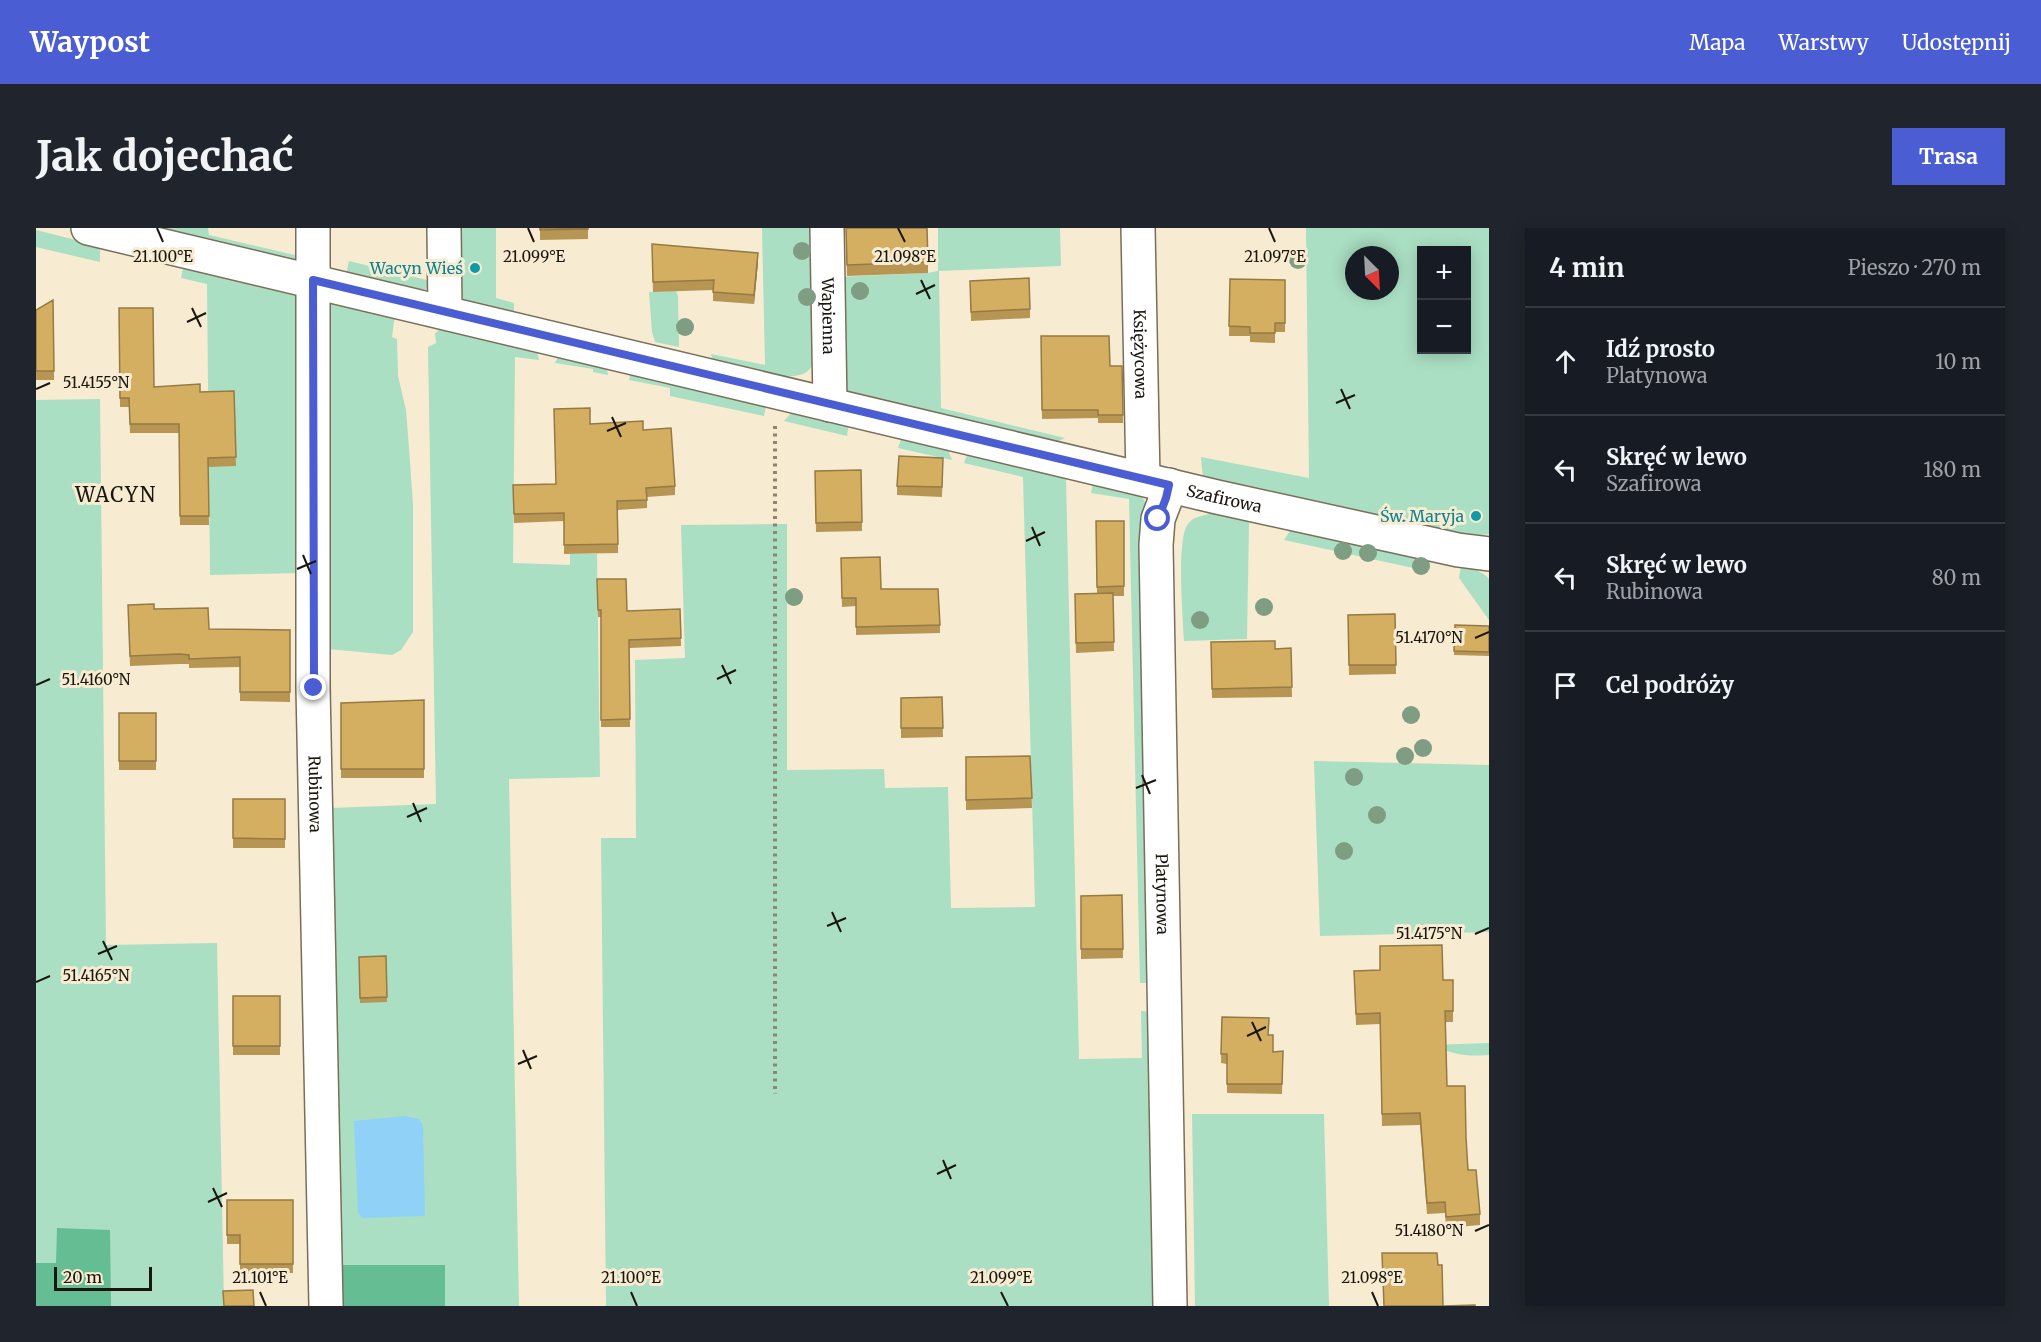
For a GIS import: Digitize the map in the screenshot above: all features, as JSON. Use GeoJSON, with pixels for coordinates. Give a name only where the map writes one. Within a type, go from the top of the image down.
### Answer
{"type":"FeatureCollection","features":[{"type":"Feature","properties":{"kind":"street","name":"Szafirowa"},"geometry":{"type":"LineString","coordinates":[[88,228],[1156,482],[1458,550],[1489,554]]}},
{"type":"Feature","properties":{"kind":"street","name":"Rubinowa"},"geometry":{"type":"LineString","coordinates":[[313,228],[314,688],[326,1306]]}},
{"type":"Feature","properties":{"kind":"street"},"geometry":{"type":"LineString","coordinates":[[444,228],[446,312]]}},
{"type":"Feature","properties":{"kind":"street","name":"Wapienna"},"geometry":{"type":"LineString","coordinates":[[827,228],[830,405]]}},
{"type":"Feature","properties":{"kind":"street","name":"Księżycowa"},"geometry":{"type":"LineString","coordinates":[[1138,228],[1156,482]]}},
{"type":"Feature","properties":{"kind":"street","name":"Platynowa"},"geometry":{"type":"LineString","coordinates":[[1156,482],[1166,498],[1158,519],[1156,545],[1170,1306]]}},
{"type":"Feature","properties":{"kind":"path"},"geometry":{"type":"LineString","coordinates":[[775,1094],[775,418],[778,393]]}},
{"type":"Feature","properties":{"kind":"green space"},"geometry":{"type":"Polygon","coordinates":[[[148,228],[208,228],[209,235],[299,256],[292,261],[148,228]]]}},
{"type":"Feature","properties":{"kind":"green space"},"geometry":{"type":"Polygon","coordinates":[[[455,228],[496,228],[496,298],[514,303],[514,313],[468,302],[459,297],[455,228]]]}},
{"type":"Feature","properties":{"kind":"green space"},"geometry":{"type":"Polygon","coordinates":[[[762,228],[817,228],[816,357],[809,370],[801,375],[776,376],[712,359],[711,354],[765,365],[762,228]]]}},
{"type":"Feature","properties":{"kind":"green space"},"geometry":{"type":"Polygon","coordinates":[[[938,228],[1060,228],[1061,266],[939,271],[941,408],[1065,438],[1057,442],[849,393],[842,385],[837,277],[938,271],[938,228]]]}},
{"type":"Feature","properties":{"kind":"green space"},"geometry":{"type":"Polygon","coordinates":[[[1306,228],[1489,228],[1489,534],[1469,537],[1203,479],[1201,457],[1309,478],[1306,228]]]}},
{"type":"Feature","properties":{"kind":"green space"},"geometry":{"type":"Polygon","coordinates":[[[36,230],[100,246],[100,262],[36,247],[36,230]]]}},
{"type":"Feature","properties":{"kind":"green space"},"geometry":{"type":"Polygon","coordinates":[[[349,261],[431,281],[426,289],[417,290],[346,274],[349,261]]]}},
{"type":"Feature","properties":{"kind":"green space"},"geometry":{"type":"Polygon","coordinates":[[[184,264],[292,290],[300,298],[305,573],[210,575],[207,284],[181,278],[184,264]]]}},
{"type":"Feature","properties":{"kind":"green space"},"geometry":{"type":"Polygon","coordinates":[[[676,291],[679,347],[655,342],[649,292],[676,291]]]}},
{"type":"Feature","properties":{"kind":"green space"},"geometry":{"type":"Polygon","coordinates":[[[327,297],[395,314],[392,337],[397,339],[398,376],[406,410],[413,504],[413,632],[401,650],[392,655],[328,649],[327,297]]]}},
{"type":"Feature","properties":{"kind":"green space"},"geometry":{"type":"Polygon","coordinates":[[[443,325],[537,351],[539,360],[515,357],[513,563],[570,565],[570,554],[597,554],[600,777],[509,779],[519,1306],[445,1306],[444,1265],[340,1265],[331,808],[436,804],[428,347],[436,343],[435,334],[443,325]]]}},
{"type":"Feature","properties":{"kind":"green space"},"geometry":{"type":"Polygon","coordinates":[[[560,353],[606,365],[608,375],[593,372],[593,369],[555,363],[560,353]]]}},
{"type":"Feature","properties":{"kind":"green space"},"geometry":{"type":"Polygon","coordinates":[[[631,371],[767,402],[764,416],[670,396],[670,388],[629,380],[631,371]]]}},
{"type":"Feature","properties":{"kind":"green space"},"geometry":{"type":"Polygon","coordinates":[[[100,399],[106,945],[217,943],[224,1306],[36,1306],[36,400],[100,399]]]}},
{"type":"Feature","properties":{"kind":"green space"},"geometry":{"type":"Polygon","coordinates":[[[793,411],[849,422],[847,436],[784,421],[793,411]]]}},
{"type":"Feature","properties":{"kind":"green space"},"geometry":{"type":"Polygon","coordinates":[[[902,437],[946,445],[952,460],[898,448],[902,437]]]}},
{"type":"Feature","properties":{"kind":"green space"},"geometry":{"type":"Polygon","coordinates":[[[974,452],[1066,477],[1079,1059],[1142,1058],[1141,1011],[1152,1012],[1156,1306],[606,1306],[601,838],[636,838],[635,660],[685,658],[681,525],[787,524],[787,770],[884,769],[885,788],[948,787],[951,908],[1035,907],[1023,477],[964,463],[967,455],[974,452]]]}},
{"type":"Feature","properties":{"kind":"green space"},"geometry":{"type":"Polygon","coordinates":[[[1094,478],[1141,493],[1146,505],[1151,983],[1140,983],[1129,499],[1091,493],[1094,478]]]}},
{"type":"Feature","properties":{"kind":"green space"},"geometry":{"type":"Polygon","coordinates":[[[1210,507],[1246,514],[1249,524],[1247,639],[1184,641],[1181,562],[1184,532],[1192,520],[1209,514],[1210,507]]]}},
{"type":"Feature","properties":{"kind":"green space"},"geometry":{"type":"Polygon","coordinates":[[[1293,526],[1430,558],[1427,571],[1284,540],[1293,526]]]}},
{"type":"Feature","properties":{"kind":"green space"},"geometry":{"type":"Polygon","coordinates":[[[1461,566],[1480,572],[1489,579],[1489,620],[1459,578],[1461,566]]]}},
{"type":"Feature","properties":{"kind":"green space"},"geometry":{"type":"Polygon","coordinates":[[[1314,761],[1489,765],[1489,932],[1320,936],[1314,761]]]}},
{"type":"Feature","properties":{"kind":"green space"},"geometry":{"type":"Polygon","coordinates":[[[1489,1043],[1489,1055],[1481,1056],[1445,1051],[1431,1045],[1489,1043]]]}},
{"type":"Feature","properties":{"kind":"green space"},"geometry":{"type":"Polygon","coordinates":[[[1192,1114],[1324,1114],[1329,1306],[1195,1306],[1192,1114]]]}},
{"type":"Feature","properties":{"kind":"green space"},"geometry":{"type":"Polygon","coordinates":[[[57,1228],[110,1230],[111,1306],[36,1306],[36,1263],[56,1263],[57,1228]]]}},
{"type":"Feature","properties":{"kind":"green space"},"geometry":{"type":"Polygon","coordinates":[[[340,1265],[445,1265],[445,1306],[339,1306],[340,1265]]]}},
{"type":"Feature","properties":{"kind":"water"},"geometry":{"type":"Polygon","coordinates":[[[405,1116],[419,1119],[423,1125],[425,1216],[362,1218],[358,1213],[354,1121],[405,1116]]]}},
{"type":"Feature","properties":{"kind":"building"},"geometry":{"type":"Polygon","coordinates":[[[540,228],[588,228],[588,229],[540,230],[540,228]]]}},
{"type":"Feature","properties":{"kind":"building"},"geometry":{"type":"Polygon","coordinates":[[[846,228],[927,228],[928,262],[847,265],[846,228]]]}},
{"type":"Feature","properties":{"kind":"building"},"geometry":{"type":"Polygon","coordinates":[[[652,244],[758,253],[754,295],[713,292],[714,280],[653,282],[652,244]]]}},
{"type":"Feature","properties":{"kind":"building"},"geometry":{"type":"Polygon","coordinates":[[[1029,278],[1030,309],[971,312],[970,281],[1029,278]]]}},
{"type":"Feature","properties":{"kind":"building"},"geometry":{"type":"Polygon","coordinates":[[[1230,279],[1285,280],[1285,323],[1275,323],[1275,333],[1250,333],[1250,327],[1229,326],[1230,279]]]}},
{"type":"Feature","properties":{"kind":"building"},"geometry":{"type":"Polygon","coordinates":[[[53,300],[54,371],[36,371],[36,310],[53,300]]]}},
{"type":"Feature","properties":{"kind":"building"},"geometry":{"type":"Polygon","coordinates":[[[119,308],[153,308],[154,387],[200,384],[200,392],[234,391],[236,457],[208,458],[209,516],[180,516],[179,424],[130,424],[129,398],[120,398],[119,308]]]}},
{"type":"Feature","properties":{"kind":"building"},"geometry":{"type":"Polygon","coordinates":[[[1041,336],[1109,336],[1110,366],[1122,366],[1123,415],[1098,415],[1098,410],[1042,410],[1041,336]]]}},
{"type":"Feature","properties":{"kind":"building"},"geometry":{"type":"Polygon","coordinates":[[[590,408],[590,424],[643,421],[643,430],[671,428],[675,486],[646,488],[647,500],[617,501],[618,544],[564,545],[564,513],[514,514],[513,485],[556,484],[554,409],[590,408]]]}},
{"type":"Feature","properties":{"kind":"building"},"geometry":{"type":"Polygon","coordinates":[[[899,456],[943,458],[942,487],[897,486],[899,456]]]}},
{"type":"Feature","properties":{"kind":"building"},"geometry":{"type":"Polygon","coordinates":[[[861,470],[862,522],[816,523],[815,471],[861,470]]]}},
{"type":"Feature","properties":{"kind":"building"},"geometry":{"type":"Polygon","coordinates":[[[1096,521],[1124,521],[1124,586],[1097,587],[1096,521]]]}},
{"type":"Feature","properties":{"kind":"building"},"geometry":{"type":"Polygon","coordinates":[[[880,557],[881,589],[938,589],[940,625],[856,627],[856,598],[842,598],[841,558],[880,557]]]}},
{"type":"Feature","properties":{"kind":"building"},"geometry":{"type":"Polygon","coordinates":[[[597,579],[626,579],[627,611],[680,609],[681,638],[629,640],[630,719],[601,720],[601,610],[598,610],[597,579]]]}},
{"type":"Feature","properties":{"kind":"building"},"geometry":{"type":"Polygon","coordinates":[[[1113,593],[1114,642],[1076,643],[1075,594],[1113,593]]]}},
{"type":"Feature","properties":{"kind":"building"},"geometry":{"type":"Polygon","coordinates":[[[154,604],[154,609],[208,608],[209,629],[290,630],[290,692],[240,692],[240,657],[189,659],[189,655],[179,654],[130,656],[128,605],[154,604]]]}},
{"type":"Feature","properties":{"kind":"building"},"geometry":{"type":"Polygon","coordinates":[[[1395,614],[1396,665],[1349,665],[1348,615],[1395,614]]]}},
{"type":"Feature","properties":{"kind":"building"},"geometry":{"type":"Polygon","coordinates":[[[1455,625],[1489,626],[1489,652],[1454,651],[1455,625]]]}},
{"type":"Feature","properties":{"kind":"building"},"geometry":{"type":"Polygon","coordinates":[[[1275,641],[1275,649],[1291,648],[1292,687],[1212,689],[1211,642],[1275,641]]]}},
{"type":"Feature","properties":{"kind":"building"},"geometry":{"type":"Polygon","coordinates":[[[942,697],[943,728],[901,728],[901,698],[942,697]]]}},
{"type":"Feature","properties":{"kind":"building"},"geometry":{"type":"Polygon","coordinates":[[[424,700],[424,769],[341,769],[341,703],[424,700]]]}},
{"type":"Feature","properties":{"kind":"building"},"geometry":{"type":"Polygon","coordinates":[[[119,713],[156,713],[156,761],[119,761],[119,713]]]}},
{"type":"Feature","properties":{"kind":"building"},"geometry":{"type":"Polygon","coordinates":[[[1030,756],[1032,798],[966,800],[966,757],[1030,756]]]}},
{"type":"Feature","properties":{"kind":"building"},"geometry":{"type":"Polygon","coordinates":[[[233,799],[285,799],[285,839],[233,838],[233,799]]]}},
{"type":"Feature","properties":{"kind":"building"},"geometry":{"type":"Polygon","coordinates":[[[1122,895],[1123,949],[1081,949],[1081,896],[1122,895]]]}},
{"type":"Feature","properties":{"kind":"building"},"geometry":{"type":"Polygon","coordinates":[[[1442,945],[1443,980],[1453,980],[1453,1011],[1445,1011],[1447,1086],[1465,1086],[1468,1170],[1476,1170],[1480,1214],[1446,1217],[1445,1202],[1427,1203],[1420,1113],[1382,1114],[1380,1013],[1356,1014],[1354,971],[1380,970],[1380,946],[1442,945]]]}},
{"type":"Feature","properties":{"kind":"building"},"geometry":{"type":"Polygon","coordinates":[[[386,956],[387,997],[360,998],[359,957],[386,956]]]}},
{"type":"Feature","properties":{"kind":"building"},"geometry":{"type":"Polygon","coordinates":[[[233,996],[280,996],[280,1046],[233,1046],[233,996]]]}},
{"type":"Feature","properties":{"kind":"building"},"geometry":{"type":"Polygon","coordinates":[[[1222,1017],[1269,1018],[1268,1035],[1273,1035],[1273,1052],[1283,1051],[1282,1084],[1227,1084],[1227,1054],[1221,1054],[1222,1017]]]}},
{"type":"Feature","properties":{"kind":"building"},"geometry":{"type":"Polygon","coordinates":[[[227,1200],[293,1200],[293,1264],[240,1264],[240,1235],[227,1235],[227,1200]]]}},
{"type":"Feature","properties":{"kind":"building"},"geometry":{"type":"Polygon","coordinates":[[[1382,1253],[1437,1253],[1438,1265],[1442,1265],[1443,1306],[1384,1306],[1382,1253]]]}},
{"type":"Feature","properties":{"kind":"building"},"geometry":{"type":"Polygon","coordinates":[[[253,1290],[254,1306],[224,1306],[223,1291],[253,1290]]]}},
{"type":"Feature","properties":{"kind":"place","name":"Wacyn Wieś"},"geometry":{"type":"Point","coordinates":[475,268]}},
{"type":"Feature","properties":{"kind":"place","name":"Św. Maryja"},"geometry":{"type":"Point","coordinates":[1476,516]}},
{"type":"Feature","properties":{"kind":"district","name":"WACYN"},"geometry":{"type":"Point","coordinates":[116,495]}},
{"type":"Feature","properties":{"kind":"route"},"geometry":{"type":"LineString","coordinates":[[314,688],[313,280],[1169,485],[1158,519]]}}]}
